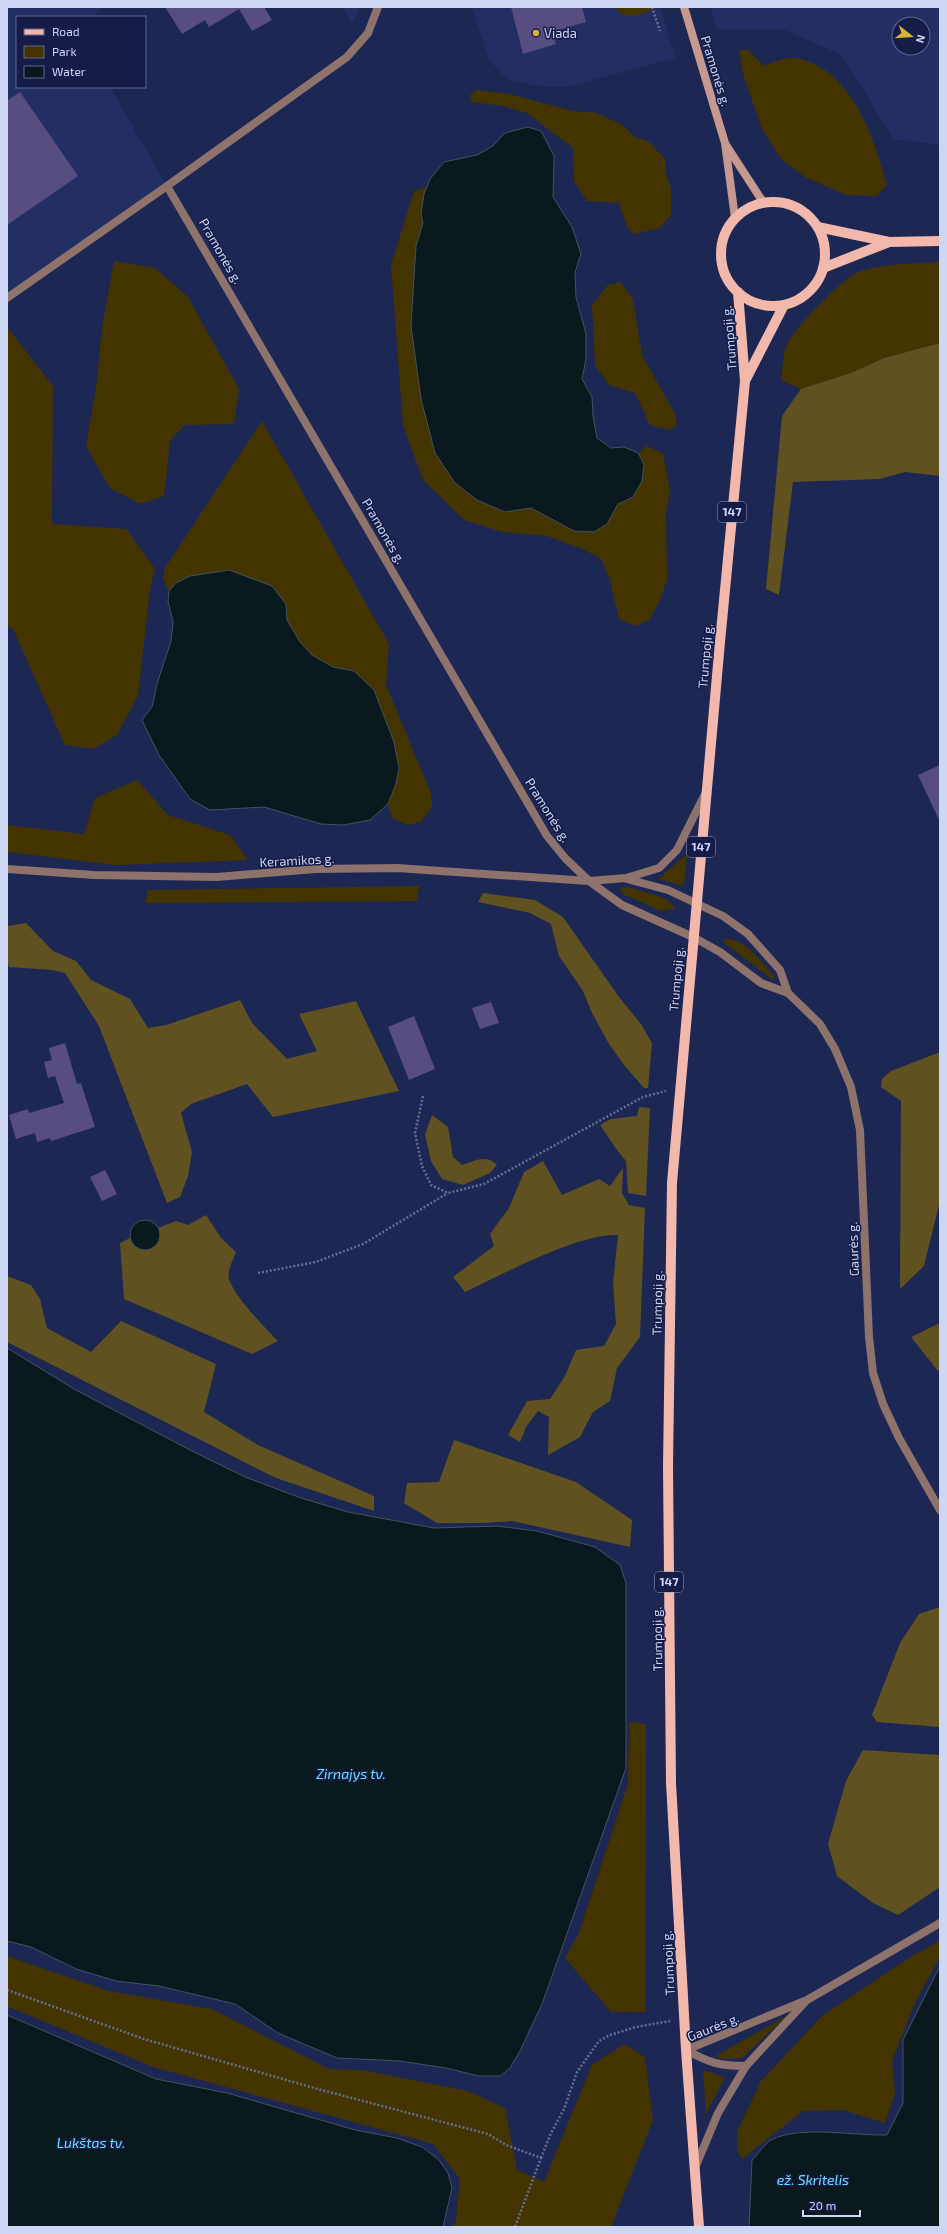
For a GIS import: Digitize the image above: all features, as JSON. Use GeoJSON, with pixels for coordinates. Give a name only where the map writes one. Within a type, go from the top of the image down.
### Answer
{"type":"FeatureCollection","features":[{"type":"Feature","properties":{"kind":"main road","name":"Pramonės g."},"geometry":{"type":"LineString","coordinates":[[684,7],[725,143],[735,218]]}},
{"type":"Feature","properties":{"kind":"main road","name":"Pramonės g."},"geometry":{"type":"LineString","coordinates":[[725,143],[763,202]]}},
{"type":"Feature","properties":{"kind":"main road"},"geometry":{"type":"LineString","coordinates":[[763,202],[786,203],[804,212],[818,227],[825,247],[823,268],[814,286],[798,299],[784,305],[772,306],[757,303],[738,292],[726,274],[722,261],[722,248],[726,232],[735,218],[748,208],[763,202]]}},
{"type":"Feature","properties":{"kind":"main road"},"geometry":{"type":"LineString","coordinates":[[818,227],[889,242],[940,241]]}},
{"type":"Feature","properties":{"kind":"main road"},"geometry":{"type":"LineString","coordinates":[[823,268],[889,242]]}},
{"type":"Feature","properties":{"kind":"main road","name":"Trumpoji g."},"geometry":{"type":"LineString","coordinates":[[699,2227],[686,2050],[671,1783],[668,1474],[672,1182],[706,792],[745,382],[738,292]]}},
{"type":"Feature","properties":{"kind":"main road","name":"Trumpoji g."},"geometry":{"type":"LineString","coordinates":[[745,382],[784,305]]}},
{"type":"Feature","properties":{"kind":"street"},"geometry":{"type":"LineString","coordinates":[[7,298],[347,57],[368,33],[378,7]]}},
{"type":"Feature","properties":{"kind":"street","name":"Pramonės g."},"geometry":{"type":"LineString","coordinates":[[167,186],[547,836],[565,858],[589,881],[622,904],[693,937]]}},
{"type":"Feature","properties":{"kind":"street"},"geometry":{"type":"LineString","coordinates":[[589,881],[626,878],[659,868],[677,850],[706,792]]}},
{"type":"Feature","properties":{"kind":"street","name":"Keramikos g."},"geometry":{"type":"LineString","coordinates":[[7,869],[94,875],[216,877],[316,869],[397,868],[589,881]]}},
{"type":"Feature","properties":{"kind":"street"},"geometry":{"type":"LineString","coordinates":[[626,878],[668,890],[696,902]]}},
{"type":"Feature","properties":{"kind":"street","name":"Gaurės g."},"geometry":{"type":"LineString","coordinates":[[696,902],[722,916],[748,934],[780,970],[788,993]]}},
{"type":"Feature","properties":{"kind":"street","name":"Gaurės g."},"geometry":{"type":"LineString","coordinates":[[693,937],[720,952],[761,983],[788,993],[820,1024],[835,1049],[851,1087],[860,1130],[869,1337],[873,1373],[883,1404],[896,1431],[940,1510]]}},
{"type":"Feature","properties":{"kind":"street","name":"Gaurės g."},"geometry":{"type":"LineString","coordinates":[[686,2050],[806,2000],[940,1922]]}},
{"type":"Feature","properties":{"kind":"street","name":"Gaurės g."},"geometry":{"type":"LineString","coordinates":[[694,2171],[718,2113],[746,2066],[806,2000]]}},
{"type":"Feature","properties":{"kind":"street","name":"Gaurės g."},"geometry":{"type":"LineString","coordinates":[[686,2050],[708,2062],[724,2066],[746,2066]]}},
{"type":"Feature","properties":{"kind":"path"},"geometry":{"type":"LineString","coordinates":[[652,7],[660,31]]}},
{"type":"Feature","properties":{"kind":"path"},"geometry":{"type":"LineString","coordinates":[[258,1273],[316,1262],[363,1244],[448,1193],[484,1184],[643,1097],[680,1087]]}},
{"type":"Feature","properties":{"kind":"path"},"geometry":{"type":"LineString","coordinates":[[423,1096],[415,1132],[422,1166],[432,1185],[448,1193]]}},
{"type":"Feature","properties":{"kind":"path"},"geometry":{"type":"LineString","coordinates":[[7,1990],[144,2039],[314,2088],[488,2134],[506,2145],[541,2158]]}},
{"type":"Feature","properties":{"kind":"path"},"geometry":{"type":"LineString","coordinates":[[516,2227],[550,2133],[564,2109],[577,2072],[599,2041],[610,2035],[636,2027],[661,2021],[685,2020]]}},
{"type":"Feature","properties":{"kind":"shaded area"},"geometry":{"type":"Polygon","coordinates":[[[7,7],[104,7],[94,16],[16,16],[16,88],[111,88],[167,186],[7,298],[7,7]]]}},
{"type":"Feature","properties":{"kind":"shaded area"},"geometry":{"type":"Polygon","coordinates":[[[343,7],[360,7],[351,24],[343,7]]]}},
{"type":"Feature","properties":{"kind":"shaded area"},"geometry":{"type":"Polygon","coordinates":[[[471,7],[614,7],[651,10],[652,7],[660,7],[675,58],[567,87],[536,86],[507,79],[489,60],[471,7]]]}},
{"type":"Feature","properties":{"kind":"shaded area"},"geometry":{"type":"Polygon","coordinates":[[[710,7],[940,7],[940,145],[894,139],[840,54],[784,30],[717,30],[710,7]]]}},
{"type":"Feature","properties":{"kind":"shaded area"},"geometry":{"type":"Polygon","coordinates":[[[940,343],[940,476],[905,472],[880,479],[793,482],[779,595],[766,589],[782,416],[801,389],[851,373],[884,358],[940,343]]]}},
{"type":"Feature","properties":{"kind":"shaded area"},"geometry":{"type":"Polygon","coordinates":[[[483,893],[535,900],[563,917],[619,997],[641,1024],[652,1043],[648,1088],[644,1088],[624,1065],[609,1044],[592,1013],[583,991],[559,956],[551,924],[530,913],[478,902],[483,893]]]}},
{"type":"Feature","properties":{"kind":"shaded area"},"geometry":{"type":"Polygon","coordinates":[[[26,923],[53,951],[76,961],[91,980],[130,999],[148,1028],[166,1025],[240,1000],[252,1023],[287,1059],[317,1051],[299,1014],[356,1001],[399,1091],[273,1117],[247,1084],[191,1104],[181,1113],[192,1152],[188,1176],[180,1197],[167,1203],[99,1026],[65,973],[53,970],[9,967],[7,958],[7,926],[26,923]]]}},
{"type":"Feature","properties":{"kind":"shaded area"},"geometry":{"type":"Polygon","coordinates":[[[940,1052],[940,1201],[924,1266],[900,1289],[901,1101],[881,1087],[882,1079],[891,1071],[940,1052]]]}},
{"type":"Feature","properties":{"kind":"shaded area"},"geometry":{"type":"Polygon","coordinates":[[[639,1107],[650,1108],[646,1196],[628,1193],[626,1161],[600,1125],[611,1119],[637,1116],[639,1107]]]}},
{"type":"Feature","properties":{"kind":"shaded area"},"geometry":{"type":"Polygon","coordinates":[[[432,1115],[448,1127],[453,1157],[462,1165],[480,1159],[489,1160],[497,1165],[490,1173],[463,1185],[442,1179],[431,1161],[425,1134],[432,1115]]]}},
{"type":"Feature","properties":{"kind":"shaded area"},"geometry":{"type":"Polygon","coordinates":[[[543,1161],[562,1195],[599,1179],[610,1186],[623,1168],[622,1193],[629,1205],[645,1208],[640,1337],[617,1368],[610,1401],[593,1412],[580,1437],[548,1455],[549,1417],[538,1411],[526,1427],[520,1442],[508,1435],[527,1401],[550,1399],[565,1376],[576,1350],[604,1346],[616,1324],[613,1283],[618,1235],[602,1236],[562,1247],[465,1292],[453,1277],[494,1246],[490,1234],[509,1208],[524,1172],[543,1161]]]}},
{"type":"Feature","properties":{"kind":"shaded area"},"geometry":{"type":"Polygon","coordinates":[[[206,1215],[221,1238],[236,1252],[229,1273],[229,1279],[232,1286],[250,1312],[278,1341],[252,1354],[124,1299],[120,1243],[130,1238],[133,1245],[158,1240],[160,1232],[158,1228],[176,1221],[188,1225],[206,1215]]]}},
{"type":"Feature","properties":{"kind":"shaded area"},"geometry":{"type":"Polygon","coordinates":[[[7,1276],[31,1285],[40,1299],[47,1328],[91,1352],[121,1321],[216,1364],[204,1412],[258,1445],[374,1496],[374,1511],[276,1478],[7,1342],[7,1276]]]}},
{"type":"Feature","properties":{"kind":"shaded area"},"geometry":{"type":"Polygon","coordinates":[[[940,1323],[940,1368],[938,1371],[911,1337],[940,1323]]]}},
{"type":"Feature","properties":{"kind":"shaded area"},"geometry":{"type":"Polygon","coordinates":[[[454,1440],[576,1482],[632,1520],[630,1547],[512,1521],[483,1523],[437,1523],[404,1503],[407,1483],[439,1482],[454,1440]]]}},
{"type":"Feature","properties":{"kind":"shaded area"},"geometry":{"type":"Polygon","coordinates":[[[940,1607],[940,1727],[877,1722],[872,1715],[900,1643],[919,1614],[940,1607]]]}},
{"type":"Feature","properties":{"kind":"shaded area"},"geometry":{"type":"Polygon","coordinates":[[[863,1750],[940,1755],[940,1887],[898,1915],[873,1903],[837,1876],[828,1844],[846,1781],[863,1750]]]}},
{"type":"Feature","properties":{"kind":"green space"},"geometry":{"type":"Polygon","coordinates":[[[614,7],[652,7],[651,10],[631,16],[622,14],[614,7]]]}},
{"type":"Feature","properties":{"kind":"green space"},"geometry":{"type":"Polygon","coordinates":[[[747,49],[764,66],[788,58],[796,58],[815,64],[832,75],[846,90],[867,126],[882,166],[887,185],[877,196],[846,195],[805,177],[781,159],[762,129],[743,74],[739,51],[747,49]]]}},
{"type":"Feature","properties":{"kind":"green space"},"geometry":{"type":"Polygon","coordinates":[[[476,90],[510,94],[572,111],[596,113],[621,124],[635,137],[648,141],[666,160],[666,174],[671,189],[671,215],[660,228],[634,234],[627,227],[619,203],[587,201],[574,181],[573,148],[527,113],[503,106],[472,102],[470,95],[476,90]]]}},
{"type":"Feature","properties":{"kind":"green space"},"geometry":{"type":"Polygon","coordinates":[[[427,187],[421,214],[423,223],[416,246],[411,326],[416,366],[505,512],[531,508],[607,524],[618,504],[633,497],[644,464],[638,453],[647,446],[663,453],[670,492],[666,512],[667,580],[660,600],[649,620],[635,626],[619,619],[609,577],[601,559],[583,549],[547,536],[502,532],[464,520],[423,480],[403,425],[391,265],[414,191],[427,187]]]}},
{"type":"Feature","properties":{"kind":"green space"},"geometry":{"type":"Polygon","coordinates":[[[114,261],[155,268],[188,297],[239,389],[234,424],[184,425],[170,441],[164,496],[140,504],[110,488],[86,446],[96,388],[102,328],[114,261]]]}},
{"type":"Feature","properties":{"kind":"green space"},"geometry":{"type":"Polygon","coordinates":[[[940,262],[940,343],[884,358],[851,373],[801,389],[781,380],[785,350],[791,338],[820,304],[853,275],[861,271],[880,266],[940,262]]]}},
{"type":"Feature","properties":{"kind":"green space"},"geometry":{"type":"Polygon","coordinates":[[[621,282],[633,299],[642,355],[675,414],[677,425],[670,430],[650,425],[635,393],[609,385],[595,365],[592,305],[608,285],[621,282]]]}},
{"type":"Feature","properties":{"kind":"green space"},"geometry":{"type":"Polygon","coordinates":[[[7,327],[53,386],[52,524],[126,529],[155,569],[150,589],[138,696],[117,735],[93,749],[65,745],[13,629],[7,626],[7,327]]]}},
{"type":"Feature","properties":{"kind":"green space"},"geometry":{"type":"Polygon","coordinates":[[[262,421],[389,644],[386,685],[431,793],[432,806],[421,822],[408,825],[392,818],[388,804],[396,784],[399,768],[394,742],[374,690],[354,671],[333,667],[312,655],[300,642],[287,620],[286,604],[272,586],[229,570],[190,576],[176,583],[169,591],[163,579],[165,568],[262,421]]]}},
{"type":"Feature","properties":{"kind":"green space"},"geometry":{"type":"Polygon","coordinates":[[[137,780],[168,815],[230,835],[248,860],[116,865],[7,852],[7,825],[84,834],[95,798],[137,780]]]}},
{"type":"Feature","properties":{"kind":"green space"},"geometry":{"type":"Polygon","coordinates":[[[687,854],[684,886],[658,879],[687,854]]]}},
{"type":"Feature","properties":{"kind":"green space"},"geometry":{"type":"Polygon","coordinates":[[[419,886],[417,901],[145,903],[148,890],[419,886]]]}},
{"type":"Feature","properties":{"kind":"green space"},"geometry":{"type":"Polygon","coordinates":[[[628,887],[664,898],[676,908],[661,911],[625,895],[620,891],[621,888],[628,887]]]}},
{"type":"Feature","properties":{"kind":"green space"},"geometry":{"type":"Polygon","coordinates":[[[723,939],[739,942],[752,951],[774,976],[773,980],[726,944],[723,939]]]}},
{"type":"Feature","properties":{"kind":"green space"},"geometry":{"type":"Polygon","coordinates":[[[629,1722],[646,1724],[645,2012],[611,2012],[565,1958],[579,1933],[628,1784],[629,1722]]]}},
{"type":"Feature","properties":{"kind":"green space"},"geometry":{"type":"Polygon","coordinates":[[[940,1941],[940,1957],[916,2001],[892,2061],[895,2094],[885,2123],[843,2110],[803,2111],[742,2159],[737,2151],[737,2132],[761,2081],[823,2015],[912,1956],[940,1941]]]}},
{"type":"Feature","properties":{"kind":"green space"},"geometry":{"type":"Polygon","coordinates":[[[7,1956],[108,1991],[212,2009],[329,2069],[362,2070],[468,2091],[505,2108],[517,2170],[544,2182],[592,2065],[624,2044],[645,2057],[653,2120],[611,2227],[453,2227],[456,2221],[460,2179],[433,2144],[153,2067],[7,2006],[7,1956]]]}},
{"type":"Feature","properties":{"kind":"green space"},"geometry":{"type":"Polygon","coordinates":[[[788,2015],[742,2058],[723,2059],[716,2056],[788,2015]]]}},
{"type":"Feature","properties":{"kind":"green space"},"geometry":{"type":"Polygon","coordinates":[[[703,2070],[725,2077],[706,2114],[703,2070]]]}},
{"type":"Feature","properties":{"kind":"water"},"geometry":{"type":"Polygon","coordinates":[[[528,127],[541,131],[554,156],[553,197],[572,227],[581,254],[575,272],[576,297],[586,334],[586,359],[582,379],[592,397],[593,416],[597,438],[611,448],[624,447],[638,453],[644,464],[642,481],[633,497],[618,504],[607,524],[594,532],[574,531],[531,508],[505,512],[477,500],[455,483],[435,453],[421,399],[411,326],[416,246],[423,223],[421,214],[424,194],[430,179],[444,162],[477,155],[493,146],[505,133],[528,127]]]}},
{"type":"Feature","properties":{"kind":"water"},"geometry":{"type":"Polygon","coordinates":[[[229,570],[272,586],[286,604],[287,620],[300,642],[312,655],[333,667],[354,671],[374,690],[394,742],[399,768],[396,784],[388,804],[370,820],[344,825],[321,824],[264,807],[210,810],[190,799],[159,755],[142,720],[152,707],[157,684],[171,641],[173,622],[168,601],[169,591],[176,583],[190,576],[229,570]]]}},
{"type":"Feature","properties":{"kind":"water"},"geometry":{"type":"Polygon","coordinates":[[[145,1220],[156,1224],[160,1235],[156,1246],[145,1250],[134,1246],[130,1235],[134,1224],[145,1220]]]}},
{"type":"Feature","properties":{"kind":"water","name":"Zirnajys tv."},"geometry":{"type":"Polygon","coordinates":[[[7,1348],[74,1389],[190,1450],[245,1477],[301,1498],[348,1512],[434,1528],[497,1526],[537,1531],[595,1547],[620,1565],[626,1583],[626,1768],[542,2004],[520,2051],[510,2068],[500,2076],[479,2076],[446,2068],[400,2061],[337,2058],[278,2033],[235,2004],[159,1986],[116,1981],[76,1969],[31,1947],[7,1941],[7,1348]]]}},
{"type":"Feature","properties":{"kind":"water","name":"ež. Skritelis"},"geometry":{"type":"Polygon","coordinates":[[[940,1966],[940,2227],[749,2227],[752,2160],[771,2140],[797,2133],[812,2132],[887,2135],[903,2103],[903,2040],[940,1966]]]}},
{"type":"Feature","properties":{"kind":"water","name":"Lukštas tv."},"geometry":{"type":"Polygon","coordinates":[[[7,2015],[156,2079],[227,2093],[355,2130],[397,2138],[422,2147],[438,2159],[448,2173],[452,2188],[443,2227],[7,2227],[7,2015]]]}},
{"type":"Feature","properties":{"kind":"building"},"geometry":{"type":"Polygon","coordinates":[[[165,7],[264,7],[272,20],[252,31],[239,9],[209,27],[205,20],[182,34],[165,7]]]}},
{"type":"Feature","properties":{"kind":"building","name":"Viada"},"geometry":{"type":"Polygon","coordinates":[[[511,7],[582,7],[586,22],[552,32],[556,44],[523,54],[511,7]]]}},
{"type":"Feature","properties":{"kind":"building"},"geometry":{"type":"Polygon","coordinates":[[[20,92],[78,176],[7,225],[7,101],[20,92]]]}},
{"type":"Feature","properties":{"kind":"building"},"geometry":{"type":"Polygon","coordinates":[[[940,765],[940,822],[918,775],[940,765]]]}},
{"type":"Feature","properties":{"kind":"building"},"geometry":{"type":"Polygon","coordinates":[[[491,1002],[499,1023],[480,1029],[472,1008],[491,1002]]]}},
{"type":"Feature","properties":{"kind":"building"},"geometry":{"type":"Polygon","coordinates":[[[414,1016],[435,1069],[409,1080],[388,1027],[414,1016]]]}},
{"type":"Feature","properties":{"kind":"building"},"geometry":{"type":"Polygon","coordinates":[[[65,1043],[77,1084],[81,1083],[95,1127],[51,1141],[50,1138],[37,1142],[35,1133],[16,1139],[9,1115],[28,1109],[29,1113],[64,1103],[55,1076],[48,1078],[44,1062],[52,1060],[49,1048],[65,1043]]]}},
{"type":"Feature","properties":{"kind":"building"},"geometry":{"type":"Polygon","coordinates":[[[105,1170],[117,1194],[102,1201],[90,1177],[105,1170]]]}},
{"type":"Feature","properties":{"kind":"place","name":"Viada"},"geometry":{"type":"Point","coordinates":[536,33]}}]}
